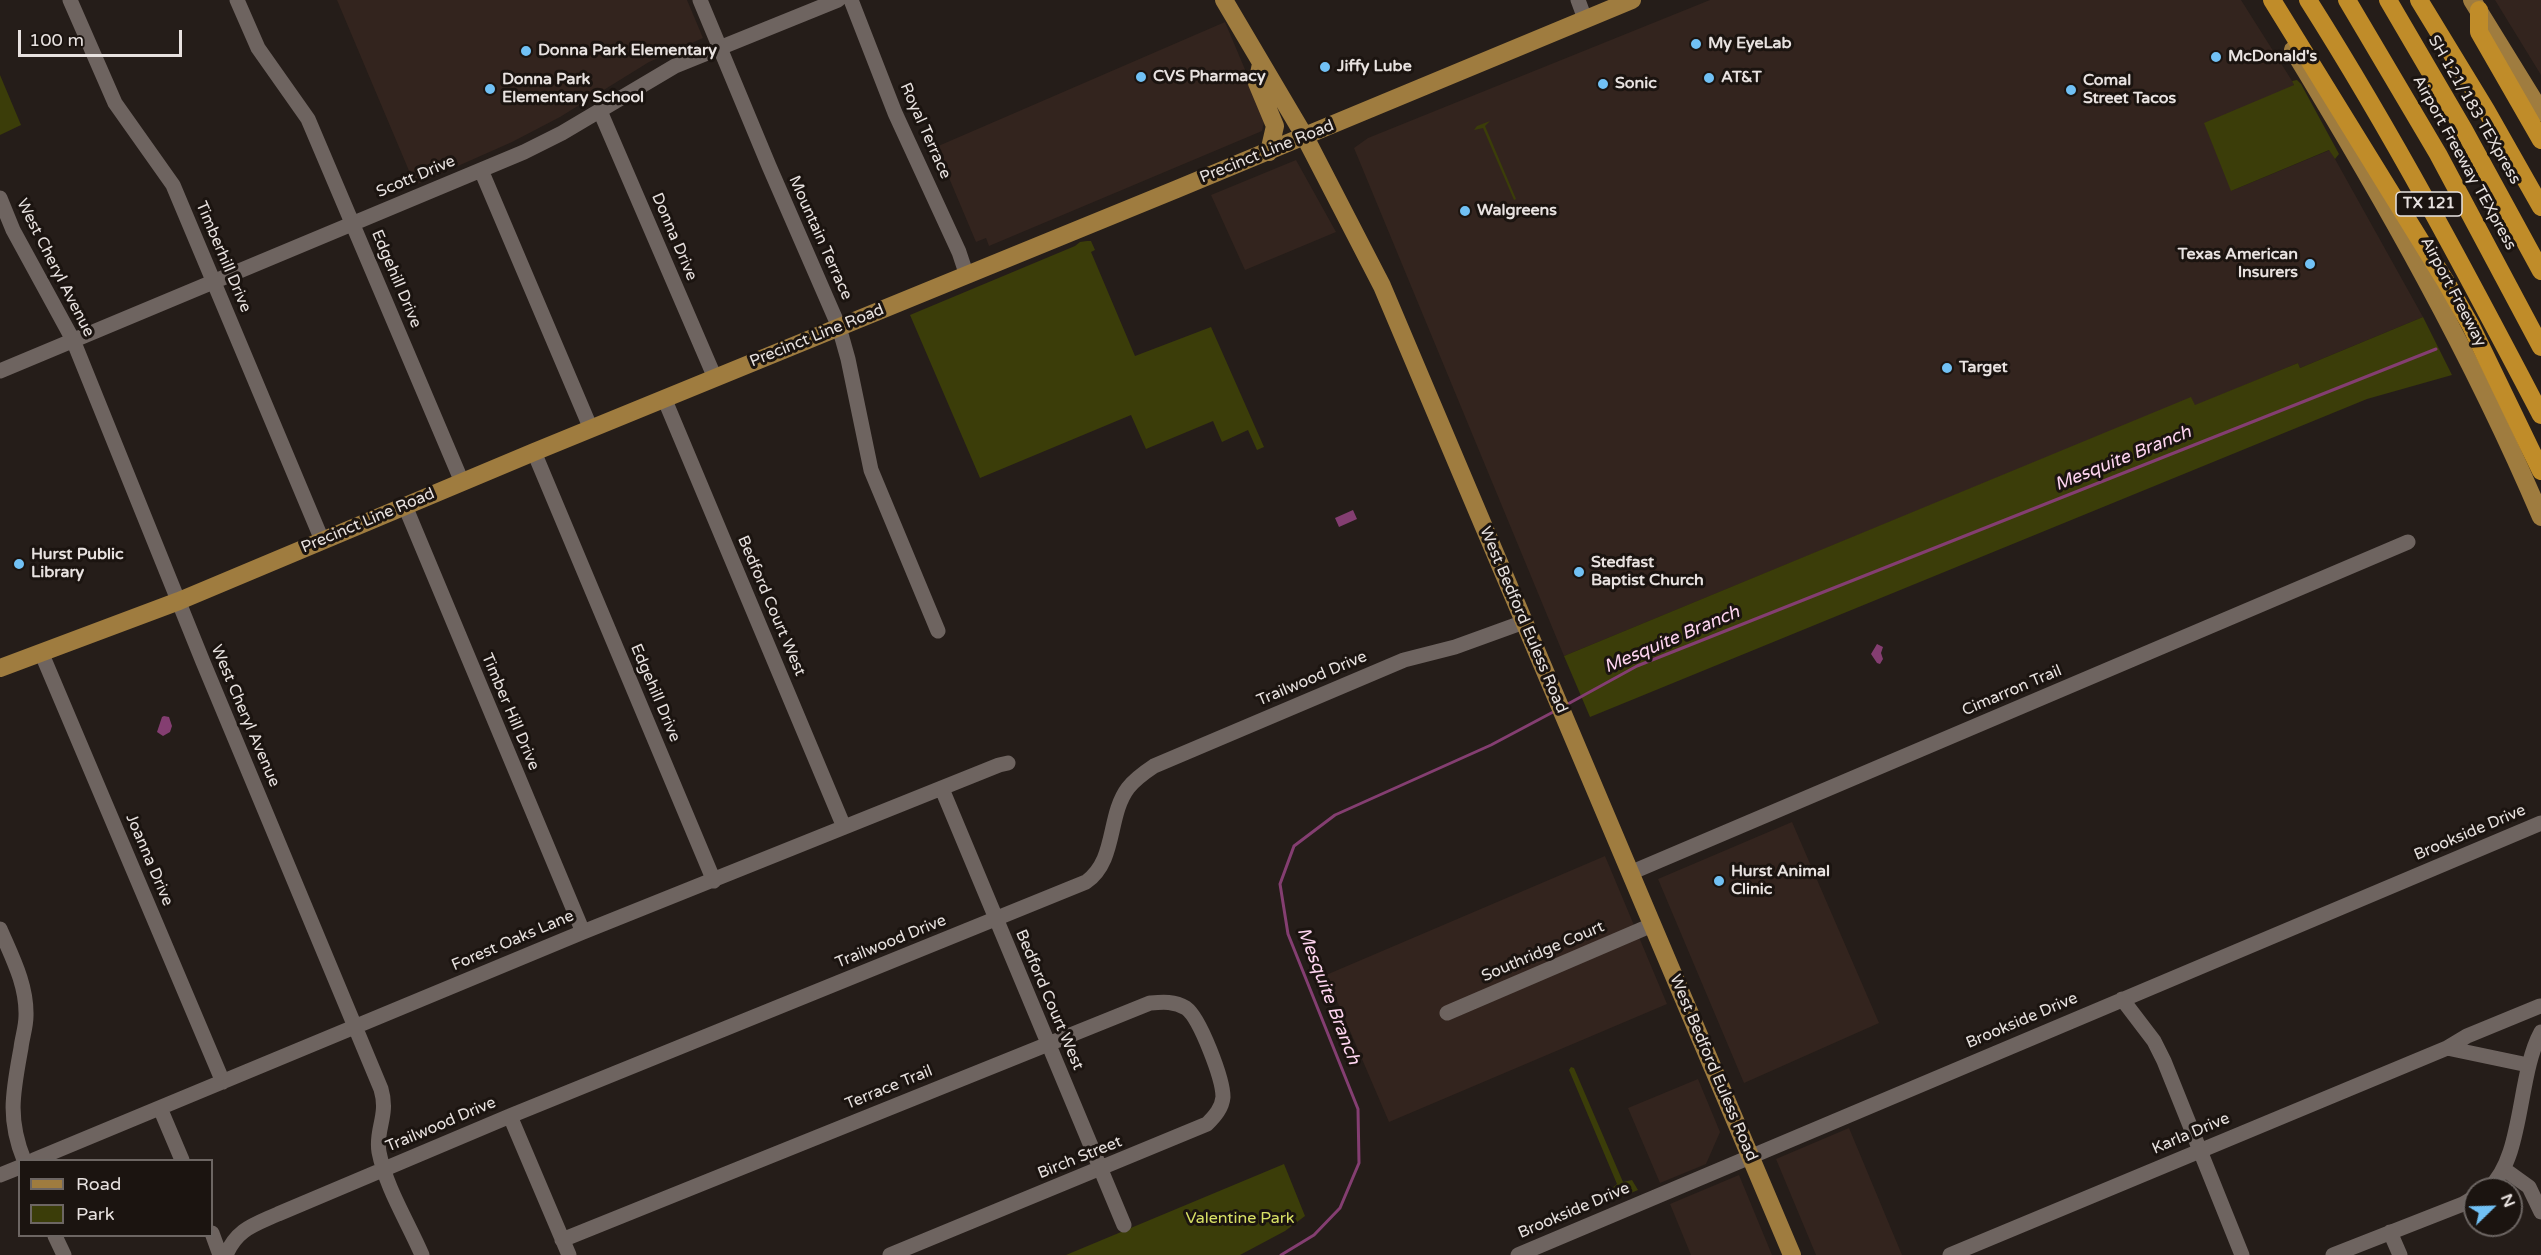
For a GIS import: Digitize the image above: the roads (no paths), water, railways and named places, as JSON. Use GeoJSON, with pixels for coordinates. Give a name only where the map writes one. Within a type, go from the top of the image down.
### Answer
{"type":"FeatureCollection","features":[{"type":"Feature","properties":{"kind":"highway"},"geometry":{"type":"LineString","coordinates":[[2272,0],[2446,282],[2471,326],[2541,471]]}},
{"type":"Feature","properties":{"kind":"highway","name":"Airport Freeway"},"geometry":{"type":"LineString","coordinates":[[2308,0],[2411,170],[2541,415]]}},
{"type":"Feature","properties":{"kind":"highway","name":"Airport Freeway TEXpress"},"geometry":{"type":"LineString","coordinates":[[2347,0],[2438,153],[2541,347]]}},
{"type":"Feature","properties":{"kind":"highway","name":"SH 121/183 TEXpress"},"geometry":{"type":"LineString","coordinates":[[2388,0],[2470,140],[2541,271]]}},
{"type":"Feature","properties":{"kind":"highway"},"geometry":{"type":"LineString","coordinates":[[2419,0],[2486,110],[2541,207]]}},
{"type":"Feature","properties":{"kind":"highway"},"geometry":{"type":"LineString","coordinates":[[2434,0],[2485,85],[2486,110]]}},
{"type":"Feature","properties":{"kind":"highway"},"geometry":{"type":"LineString","coordinates":[[2475,5],[2479,32],[2541,140]]}},
{"type":"Feature","properties":{"kind":"main road","name":"West Bedford Euless Road"},"geometry":{"type":"LineString","coordinates":[[1224,0],[1305,136],[1382,286],[1792,1255]]}},
{"type":"Feature","properties":{"kind":"main road","name":"Precinct Line Road"},"geometry":{"type":"LineString","coordinates":[[0,668],[179,601],[664,398],[1269,152],[1632,0]]}},
{"type":"Feature","properties":{"kind":"main road","name":"Airport Freeway"},"geometry":{"type":"LineString","coordinates":[[2263,0],[2364,171],[2460,344],[2541,517]]}},
{"type":"Feature","properties":{"kind":"main road"},"geometry":{"type":"LineString","coordinates":[[2475,5],[2541,112]]}},
{"type":"Feature","properties":{"kind":"main road"},"geometry":{"type":"LineString","coordinates":[[1262,64],[1257,83],[1275,126],[1269,152]]}},
{"type":"Feature","properties":{"kind":"street","name":"Timberhill Drive"},"geometry":{"type":"LineString","coordinates":[[70,0],[115,103],[173,185],[322,540]]}},
{"type":"Feature","properties":{"kind":"street","name":"Edgehill Drive"},"geometry":{"type":"LineString","coordinates":[[237,0],[258,48],[296,98],[308,120],[462,482]]}},
{"type":"Feature","properties":{"kind":"street","name":"Mountain Terrace"},"geometry":{"type":"LineString","coordinates":[[700,0],[768,166],[839,327],[871,470],[938,631]]}},
{"type":"Feature","properties":{"kind":"street","name":"Scott Drive"},"geometry":{"type":"LineString","coordinates":[[0,371],[524,152],[600,111],[675,66],[838,0]]}},
{"type":"Feature","properties":{"kind":"street","name":"Royal Terrace"},"geometry":{"type":"LineString","coordinates":[[851,0],[895,113],[959,252],[967,276]]}},
{"type":"Feature","properties":{"kind":"street"},"geometry":{"type":"LineString","coordinates":[[1578,0],[1585,19]]}},
{"type":"Feature","properties":{"kind":"street","name":"Donna Drive"},"geometry":{"type":"LineString","coordinates":[[600,111],[715,378]]}},
{"type":"Feature","properties":{"kind":"street"},"geometry":{"type":"LineString","coordinates":[[481,170],[591,429]]}},
{"type":"Feature","properties":{"kind":"street","name":"West Cheryl Avenue"},"geometry":{"type":"LineString","coordinates":[[0,198],[13,230],[73,340],[356,1026],[385,1104],[378,1139],[384,1169],[422,1255]]}},
{"type":"Feature","properties":{"kind":"street","name":"Bedford Court West"},"geometry":{"type":"LineString","coordinates":[[664,398],[844,827]]}},
{"type":"Feature","properties":{"kind":"street","name":"Edgehill Drive"},"geometry":{"type":"LineString","coordinates":[[534,452],[714,881]]}},
{"type":"Feature","properties":{"kind":"street","name":"Timber Hill Drive"},"geometry":{"type":"LineString","coordinates":[[405,506],[583,932]]}},
{"type":"Feature","properties":{"kind":"street","name":"Cimarron Trail"},"geometry":{"type":"LineString","coordinates":[[1630,873],[2408,542]]}},
{"type":"Feature","properties":{"kind":"street","name":"Trailwood Drive"},"geometry":{"type":"LineString","coordinates":[[226,1255],[232,1241],[242,1231],[384,1169],[1086,882],[1104,863],[1127,789],[1154,766],[1393,664],[1455,647],[1524,622]]}},
{"type":"Feature","properties":{"kind":"street","name":"Joanna Drive"},"geometry":{"type":"LineString","coordinates":[[41,652],[223,1082]]}},
{"type":"Feature","properties":{"kind":"street","name":"Forest Oaks Lane"},"geometry":{"type":"LineString","coordinates":[[39,1159],[583,932],[1008,763]]}},
{"type":"Feature","properties":{"kind":"street","name":"Bedford Court West"},"geometry":{"type":"LineString","coordinates":[[942,789],[1124,1225]]}},
{"type":"Feature","properties":{"kind":"street","name":"Brookside Drive"},"geometry":{"type":"LineString","coordinates":[[1518,1255],[2541,823]]}},
{"type":"Feature","properties":{"kind":"street","name":"Southridge Court"},"geometry":{"type":"LineString","coordinates":[[1447,1013],[1652,925]]}},
{"type":"Feature","properties":{"kind":"street"},"geometry":{"type":"LineString","coordinates":[[0,929],[24,994],[26,1017],[13,1093],[12,1120],[15,1139],[23,1159]]}},
{"type":"Feature","properties":{"kind":"street"},"geometry":{"type":"LineString","coordinates":[[2122,999],[2154,1041],[2242,1255]]}},
{"type":"Feature","properties":{"kind":"street","name":"Terrace Trail"},"geometry":{"type":"LineString","coordinates":[[562,1240],[1150,1003],[1170,1001],[1187,1009],[1197,1022],[1209,1051]]}},
{"type":"Feature","properties":{"kind":"street","name":"Karla Drive"},"geometry":{"type":"LineString","coordinates":[[1950,1255],[2447,1048],[2467,1036],[2540,1005]]}},
{"type":"Feature","properties":{"kind":"street"},"geometry":{"type":"LineString","coordinates":[[2497,1177],[2504,1169],[2528,1065],[2541,1032]]}},
{"type":"Feature","properties":{"kind":"street"},"geometry":{"type":"LineString","coordinates":[[2447,1048],[2528,1065]]}},
{"type":"Feature","properties":{"kind":"street","name":"Birch Street"},"geometry":{"type":"LineString","coordinates":[[890,1255],[1207,1124],[1218,1114],[1223,1098],[1219,1077],[1209,1051]]}},
{"type":"Feature","properties":{"kind":"street"},"geometry":{"type":"LineString","coordinates":[[160,1108],[181,1159]]}},
{"type":"Feature","properties":{"kind":"street"},"geometry":{"type":"LineString","coordinates":[[510,1116],[569,1255]]}},
{"type":"Feature","properties":{"kind":"street"},"geometry":{"type":"LineString","coordinates":[[0,1175],[18,1168]]}},
{"type":"Feature","properties":{"kind":"street"},"geometry":{"type":"LineString","coordinates":[[2504,1169],[2535,1184],[2541,1212]]}},
{"type":"Feature","properties":{"kind":"street"},"geometry":{"type":"LineString","coordinates":[[2333,1255],[2463,1204]]}},
{"type":"Feature","properties":{"kind":"street"},"geometry":{"type":"LineString","coordinates":[[2390,1232],[2400,1255]]}},
{"type":"Feature","properties":{"kind":"street"},"geometry":{"type":"LineString","coordinates":[[213,1236],[220,1255]]}},
{"type":"Feature","properties":{"kind":"street"},"geometry":{"type":"LineString","coordinates":[[56,1237],[64,1255]]}},
{"type":"Feature","properties":{"kind":"waterway","name":"Mesquite Branch"},"geometry":{"type":"LineString","coordinates":[[1566,705],[1637,666],[2436,349]]}},
{"type":"Feature","properties":{"kind":"waterway","name":"Mesquite Branch"},"geometry":{"type":"LineString","coordinates":[[1281,1255],[1314,1235],[1340,1208],[1359,1163],[1358,1109],[1288,934],[1280,884],[1294,846],[1335,815],[1491,745],[1555,711]]}},
{"type":"Feature","properties":{"kind":"place","name":"My EyeLab"},"geometry":{"type":"Point","coordinates":[1696,44]}},
{"type":"Feature","properties":{"kind":"place","name":"Donna Park Elementary"},"geometry":{"type":"Point","coordinates":[526,51]}},
{"type":"Feature","properties":{"kind":"place","name":"McDonald's"},"geometry":{"type":"Point","coordinates":[2216,57]}},
{"type":"Feature","properties":{"kind":"place","name":"Jiffy Lube"},"geometry":{"type":"Point","coordinates":[1325,67]}},
{"type":"Feature","properties":{"kind":"place","name":"CVS Pharmacy"},"geometry":{"type":"Point","coordinates":[1141,77]}},
{"type":"Feature","properties":{"kind":"place","name":"AT&T"},"geometry":{"type":"Point","coordinates":[1709,78]}},
{"type":"Feature","properties":{"kind":"place","name":"Sonic"},"geometry":{"type":"Point","coordinates":[1603,84]}},
{"type":"Feature","properties":{"kind":"place","name":"Donna Park Elementary School"},"geometry":{"type":"Point","coordinates":[490,89]}},
{"type":"Feature","properties":{"kind":"place","name":"Comal Street Tacos"},"geometry":{"type":"Point","coordinates":[2071,90]}},
{"type":"Feature","properties":{"kind":"place","name":"Walgreens"},"geometry":{"type":"Point","coordinates":[1465,211]}},
{"type":"Feature","properties":{"kind":"place","name":"Texas American Insurers"},"geometry":{"type":"Point","coordinates":[2310,264]}},
{"type":"Feature","properties":{"kind":"place","name":"Target"},"geometry":{"type":"Point","coordinates":[1947,368]}},
{"type":"Feature","properties":{"kind":"place","name":"Hurst Public Library"},"geometry":{"type":"Point","coordinates":[19,564]}},
{"type":"Feature","properties":{"kind":"place","name":"Stedfast Baptist Church"},"geometry":{"type":"Point","coordinates":[1579,572]}},
{"type":"Feature","properties":{"kind":"place","name":"Hurst Animal Clinic"},"geometry":{"type":"Point","coordinates":[1719,881]}},
{"type":"Feature","properties":{"kind":"park label","name":"Valentine Park"},"geometry":{"type":"Point","coordinates":[1240,1219]}}]}
